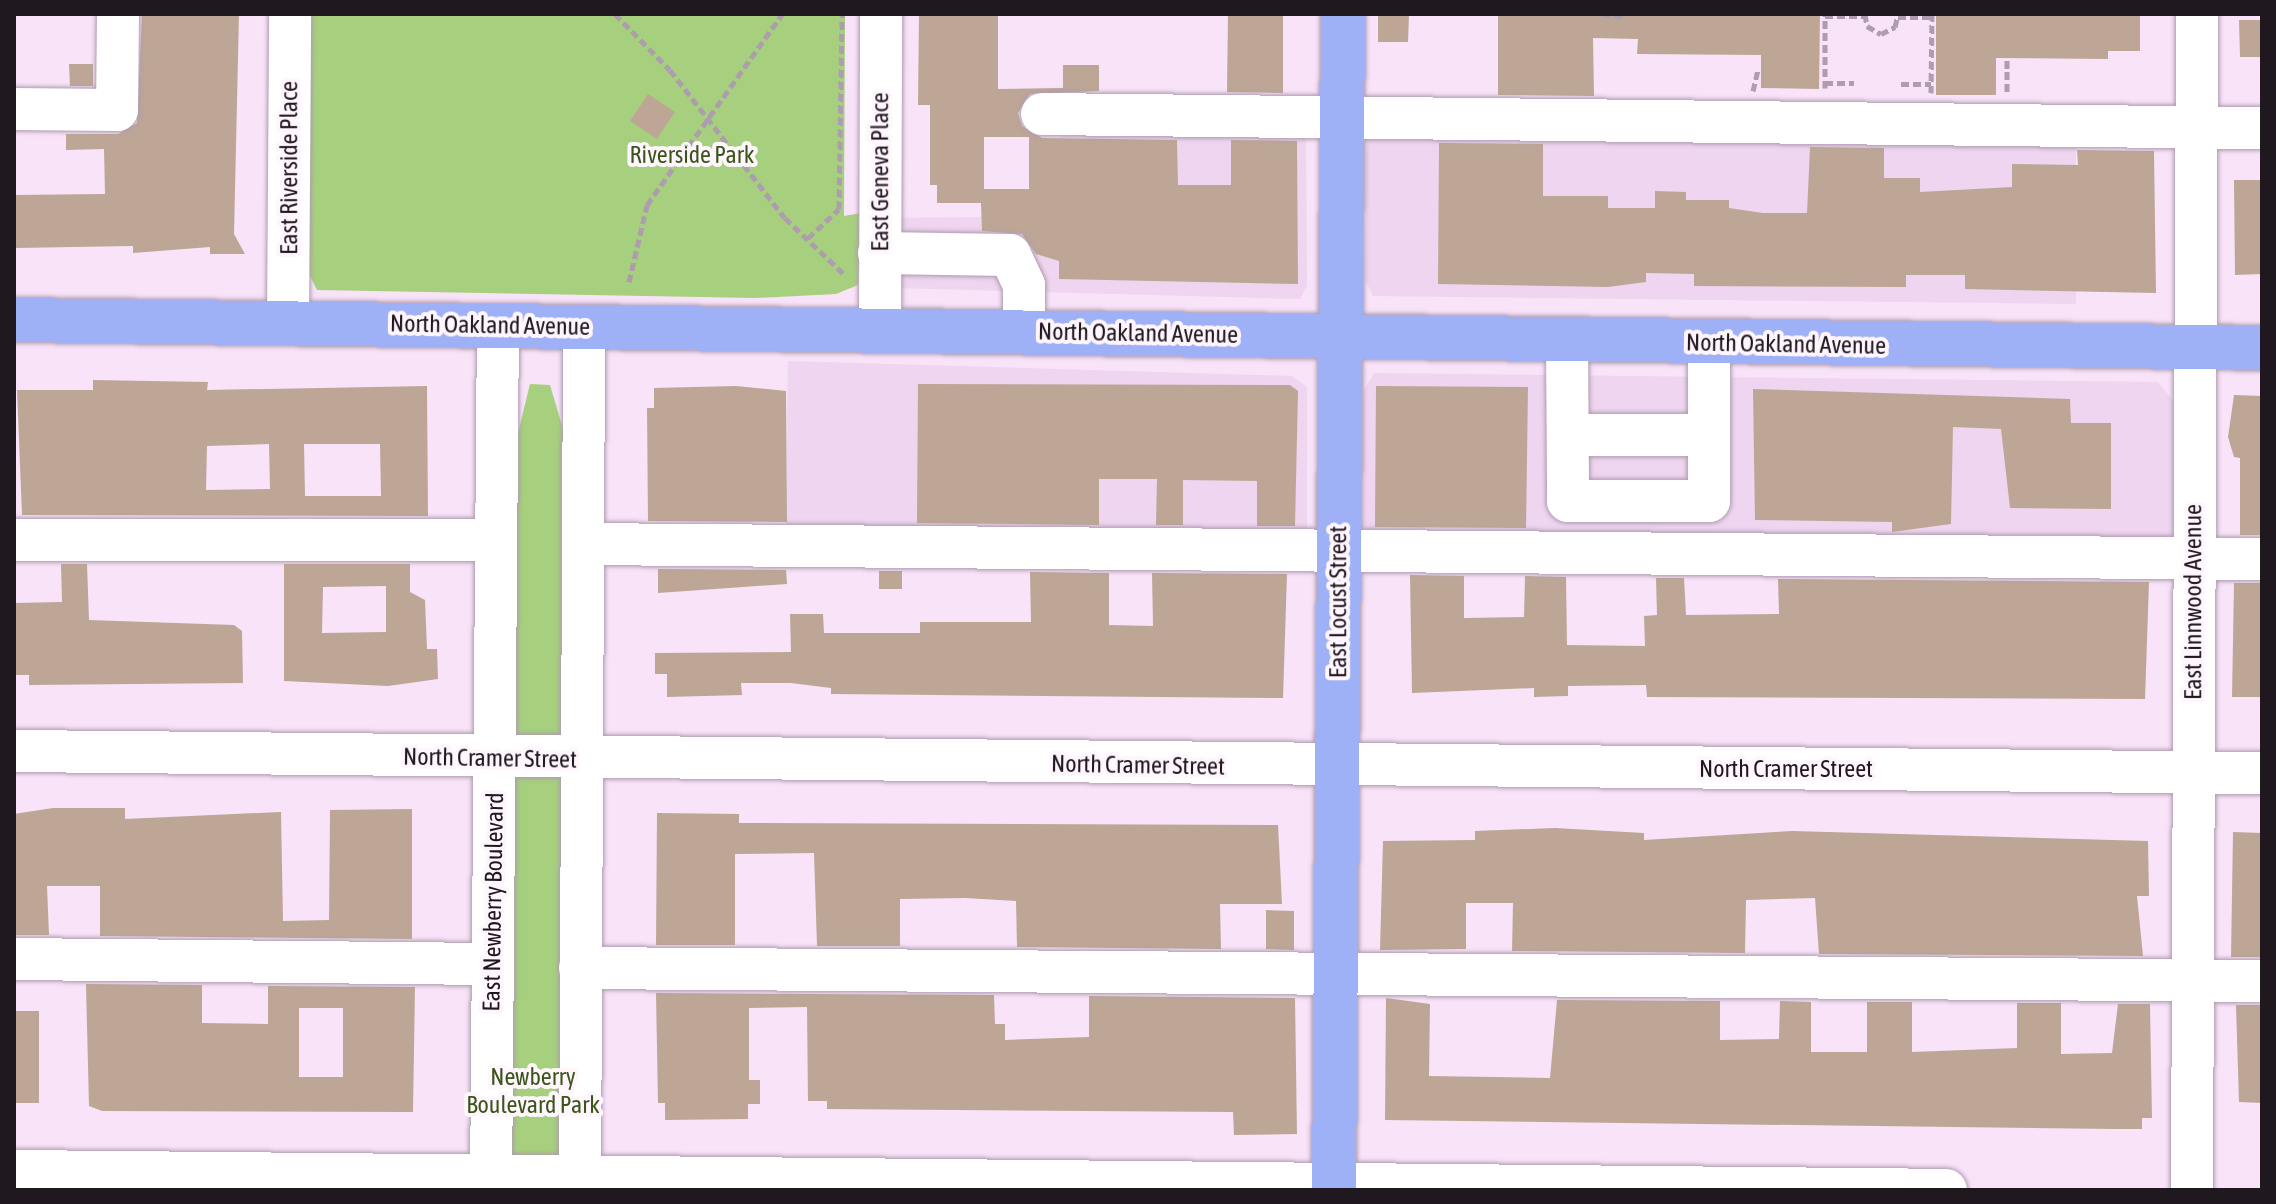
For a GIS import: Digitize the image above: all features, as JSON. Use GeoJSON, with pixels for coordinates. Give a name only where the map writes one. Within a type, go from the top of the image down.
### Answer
{"type":"FeatureCollection","features":[{"type":"Feature","properties":{"kind":"main road","name":"East Locust Street"},"geometry":{"type":"LineString","coordinates":[[1334,1186],[1343,14]]}},
{"type":"Feature","properties":{"kind":"main road","name":"North Oakland Avenue"},"geometry":{"type":"LineString","coordinates":[[14,320],[1024,331],[1709,344],[2262,348]]}},
{"type":"Feature","properties":{"kind":"street"},"geometry":{"type":"LineString","coordinates":[[14,109],[117,110],[118,14]]}},
{"type":"Feature","properties":{"kind":"street","name":"East Riverside Place"},"geometry":{"type":"LineString","coordinates":[[288,323],[290,14]]}},
{"type":"Feature","properties":{"kind":"street","name":"East Geneva Place"},"geometry":{"type":"LineString","coordinates":[[880,330],[867,269],[881,14]]}},
{"type":"Feature","properties":{"kind":"street","name":"East Linnwood Avenue"},"geometry":{"type":"LineString","coordinates":[[2192,1190],[2190,981],[2197,14]]}},
{"type":"Feature","properties":{"kind":"street"},"geometry":{"type":"LineString","coordinates":[[1042,114],[1342,118],[1825,102],[1930,103],[2196,127],[2262,128]]}},
{"type":"Feature","properties":{"kind":"street"},"geometry":{"type":"LineString","coordinates":[[867,269],[1010,255],[1024,285],[1024,331]]}},
{"type":"Feature","properties":{"kind":"street","name":"East Newberry Boulevard"},"geometry":{"type":"LineString","coordinates":[[491,1182],[498,325]]}},
{"type":"Feature","properties":{"kind":"street"},"geometry":{"type":"LineString","coordinates":[[580,1182],[584,326]]}},
{"type":"Feature","properties":{"kind":"street"},"geometry":{"type":"LineString","coordinates":[[1567,341],[1568,501],[1709,501],[1709,344]]}},
{"type":"Feature","properties":{"kind":"street"},"geometry":{"type":"LineString","coordinates":[[1568,435],[1709,435]]}},
{"type":"Feature","properties":{"kind":"street"},"geometry":{"type":"LineString","coordinates":[[14,540],[496,540]]}},
{"type":"Feature","properties":{"kind":"street"},"geometry":{"type":"LineString","coordinates":[[583,544],[2262,559]]}},
{"type":"Feature","properties":{"kind":"street","name":"North Cramer Street"},"geometry":{"type":"LineString","coordinates":[[14,751],[1337,767],[2262,773]]}},
{"type":"Feature","properties":{"kind":"street"},"geometry":{"type":"LineString","coordinates":[[14,959],[493,964]]}},
{"type":"Feature","properties":{"kind":"street"},"geometry":{"type":"LineString","coordinates":[[580,968],[2262,981]]}},
{"type":"Feature","properties":{"kind":"street"},"geometry":{"type":"LineString","coordinates":[[14,1171],[491,1182],[1946,1190]]}},
{"type":"Feature","properties":{"kind":"path"},"geometry":{"type":"LineString","coordinates":[[615,14],[670,70],[703,122],[808,238],[867,269]]}},
{"type":"Feature","properties":{"kind":"path"},"geometry":{"type":"LineString","coordinates":[[629,282],[639,221],[703,122],[782,14]]}},
{"type":"Feature","properties":{"kind":"path"},"geometry":{"type":"LineString","coordinates":[[808,238],[839,209],[842,14]]}},
{"type":"Feature","properties":{"kind":"path"},"geometry":{"type":"LineString","coordinates":[[1602,14],[1624,17]]}},
{"type":"Feature","properties":{"kind":"path"},"geometry":{"type":"LineString","coordinates":[[1825,102],[1825,15],[1865,15],[1881,34],[1898,15],[1932,15],[1930,103]]}},
{"type":"Feature","properties":{"kind":"path"},"geometry":{"type":"LineString","coordinates":[[1825,102],[1854,83]]}},
{"type":"Feature","properties":{"kind":"path"},"geometry":{"type":"LineString","coordinates":[[1901,84],[1930,103]]}},
{"type":"Feature","properties":{"kind":"shaded area"},"geometry":{"type":"Polygon","coordinates":[[[1306,126],[1307,286],[1300,299],[898,288],[895,218],[1060,216],[1061,129],[1306,126]]]}},
{"type":"Feature","properties":{"kind":"shaded area"},"geometry":{"type":"Polygon","coordinates":[[[1367,128],[2076,134],[2076,304],[1373,296],[1365,280],[1367,128]]]}},
{"type":"Feature","properties":{"kind":"shaded area"},"geometry":{"type":"Polygon","coordinates":[[[788,361],[1292,376],[1307,387],[1307,542],[786,537],[788,361]]]}},
{"type":"Feature","properties":{"kind":"shaded area"},"geometry":{"type":"Polygon","coordinates":[[[1374,373],[2158,382],[2175,403],[2174,551],[1360,539],[1360,397],[1374,373]]]}},
{"type":"Feature","properties":{"kind":"green space","name":"Riverside Park"},"geometry":{"type":"Polygon","coordinates":[[[311,14],[845,14],[844,216],[861,213],[858,285],[836,294],[755,298],[317,290],[308,272],[311,14]]]}},
{"type":"Feature","properties":{"kind":"green space","name":"Newberry Boulevard Park"},"geometry":{"type":"Polygon","coordinates":[[[530,384],[550,385],[566,439],[561,1190],[503,1190],[509,470],[530,384]]]}},
{"type":"Feature","properties":{"kind":"building"},"geometry":{"type":"Polygon","coordinates":[[[142,14],[239,14],[234,234],[245,254],[210,254],[210,247],[133,253],[133,246],[14,248],[14,195],[105,194],[104,149],[66,150],[66,134],[118,134],[137,123],[142,14]]]}},
{"type":"Feature","properties":{"kind":"building"},"geometry":{"type":"Polygon","coordinates":[[[919,14],[998,14],[998,89],[1063,88],[1063,65],[1099,65],[1099,91],[1030,94],[1018,113],[1022,126],[1042,138],[1177,140],[1178,185],[1231,185],[1231,140],[1297,141],[1298,284],[1059,279],[1059,261],[1036,254],[1022,234],[982,231],[981,203],[937,203],[937,185],[930,185],[930,105],[918,105],[919,14]],[[984,137],[984,189],[1029,189],[1029,137],[984,137]]]}},
{"type":"Feature","properties":{"kind":"building"},"geometry":{"type":"Polygon","coordinates":[[[1228,14],[1283,14],[1283,93],[1227,92],[1228,14]]]}},
{"type":"Feature","properties":{"kind":"building"},"geometry":{"type":"Polygon","coordinates":[[[1378,14],[1409,14],[1408,42],[1378,42],[1378,14]]]}},
{"type":"Feature","properties":{"kind":"building"},"geometry":{"type":"Polygon","coordinates":[[[1498,14],[1820,14],[1819,89],[1761,88],[1761,55],[1637,54],[1638,39],[1593,38],[1594,96],[1498,95],[1498,14]]]}},
{"type":"Feature","properties":{"kind":"building"},"geometry":{"type":"Polygon","coordinates":[[[1936,14],[2140,14],[2140,51],[2108,51],[2108,59],[1996,58],[1996,95],[1936,95],[1936,14]]]}},
{"type":"Feature","properties":{"kind":"building"},"geometry":{"type":"Polygon","coordinates":[[[2239,20],[2262,20],[2262,57],[2240,57],[2239,20]]]}},
{"type":"Feature","properties":{"kind":"building"},"geometry":{"type":"Polygon","coordinates":[[[69,64],[93,64],[93,86],[70,86],[69,64]]]}},
{"type":"Feature","properties":{"kind":"building"},"geometry":{"type":"Polygon","coordinates":[[[648,94],[675,112],[657,139],[630,121],[648,94]]]}},
{"type":"Feature","properties":{"kind":"building"},"geometry":{"type":"Polygon","coordinates":[[[1439,143],[1543,144],[1543,196],[1608,196],[1608,208],[1655,208],[1655,191],[1686,192],[1686,200],[1729,200],[1729,208],[1763,213],[1807,213],[1810,147],[1884,148],[1884,178],[1920,178],[1920,192],[2012,187],[2012,164],[2078,165],[2077,150],[2154,151],[2156,293],[1965,289],[1965,275],[1906,275],[1906,287],[1694,286],[1694,274],[1646,273],[1646,282],[1608,287],[1438,284],[1439,143]]]}},
{"type":"Feature","properties":{"kind":"building"},"geometry":{"type":"Polygon","coordinates":[[[2234,180],[2262,180],[2262,274],[2235,275],[2234,180]]]}},
{"type":"Feature","properties":{"kind":"building"},"geometry":{"type":"Polygon","coordinates":[[[93,380],[208,382],[207,390],[427,386],[428,516],[22,515],[17,390],[93,390],[93,380]],[[269,444],[207,446],[206,490],[270,489],[269,444]],[[304,444],[305,496],[381,496],[380,444],[304,444]]]}},
{"type":"Feature","properties":{"kind":"building"},"geometry":{"type":"Polygon","coordinates":[[[918,384],[1290,385],[1298,391],[1295,526],[1257,526],[1257,481],[1183,480],[1183,525],[1156,525],[1157,479],[1099,479],[1099,525],[917,523],[918,384]]]}},
{"type":"Feature","properties":{"kind":"building"},"geometry":{"type":"Polygon","coordinates":[[[736,386],[786,391],[787,522],[648,521],[647,408],[654,408],[654,388],[736,386]]]}},
{"type":"Feature","properties":{"kind":"building"},"geometry":{"type":"Polygon","coordinates":[[[1376,386],[1528,387],[1526,528],[1375,527],[1376,386]]]}},
{"type":"Feature","properties":{"kind":"building"},"geometry":{"type":"Polygon","coordinates":[[[1753,389],[2070,399],[2071,423],[2111,423],[2111,509],[2010,508],[2001,429],[1953,427],[1951,524],[1892,532],[1892,522],[1755,520],[1753,389]]]}},
{"type":"Feature","properties":{"kind":"building"},"geometry":{"type":"Polygon","coordinates":[[[2234,395],[2262,396],[2262,535],[2240,535],[2240,458],[2234,457],[2228,437],[2234,395]]]}},
{"type":"Feature","properties":{"kind":"building"},"geometry":{"type":"Polygon","coordinates":[[[61,564],[87,564],[89,620],[234,625],[242,631],[243,683],[29,685],[29,675],[14,675],[14,603],[62,602],[61,564]]]}},
{"type":"Feature","properties":{"kind":"building"},"geometry":{"type":"Polygon","coordinates":[[[284,564],[410,564],[410,592],[425,600],[427,649],[437,649],[438,679],[388,686],[284,681],[284,564]],[[386,586],[323,587],[322,633],[386,632],[386,586]]]}},
{"type":"Feature","properties":{"kind":"building"},"geometry":{"type":"Polygon","coordinates":[[[658,569],[786,570],[787,584],[658,593],[658,569]]]}},
{"type":"Feature","properties":{"kind":"building"},"geometry":{"type":"Polygon","coordinates":[[[879,571],[902,571],[902,589],[879,589],[879,571]]]}},
{"type":"Feature","properties":{"kind":"building"},"geometry":{"type":"Polygon","coordinates":[[[1030,572],[1109,573],[1109,625],[1153,626],[1152,573],[1287,574],[1283,698],[831,694],[831,688],[791,683],[741,683],[742,695],[667,697],[667,674],[655,674],[655,653],[791,652],[790,614],[823,614],[824,633],[920,633],[920,622],[1031,622],[1030,572]]]}},
{"type":"Feature","properties":{"kind":"building"},"geometry":{"type":"Polygon","coordinates":[[[1410,575],[1464,576],[1464,618],[1524,617],[1525,576],[1566,577],[1567,645],[1645,646],[1644,616],[1657,615],[1656,578],[1684,578],[1686,615],[1779,614],[1778,579],[2149,582],[2145,699],[1647,697],[1646,685],[1568,686],[1568,696],[1534,697],[1534,688],[1412,693],[1410,575]]]}},
{"type":"Feature","properties":{"kind":"building"},"geometry":{"type":"Polygon","coordinates":[[[2234,583],[2262,583],[2262,697],[2232,697],[2234,583]]]}},
{"type":"Feature","properties":{"kind":"building"},"geometry":{"type":"Polygon","coordinates":[[[53,808],[125,808],[125,819],[281,812],[283,921],[329,920],[330,810],[412,809],[412,939],[100,936],[100,886],[47,886],[49,935],[14,935],[14,814],[53,808]]]}},
{"type":"Feature","properties":{"kind":"building"},"geometry":{"type":"Polygon","coordinates":[[[657,813],[739,814],[739,823],[1278,825],[1282,904],[1220,904],[1221,949],[1017,947],[1016,901],[900,899],[900,946],[817,946],[814,853],[735,854],[735,945],[656,945],[657,813]]]}},
{"type":"Feature","properties":{"kind":"building"},"geometry":{"type":"Polygon","coordinates":[[[1555,828],[1644,833],[1644,840],[1792,831],[2148,841],[2149,896],[2137,896],[2143,956],[1819,954],[1815,898],[1746,900],[1745,953],[1512,951],[1513,903],[1466,903],[1466,949],[1380,950],[1383,841],[1475,840],[1475,831],[1555,828]]]}},
{"type":"Feature","properties":{"kind":"building"},"geometry":{"type":"Polygon","coordinates":[[[2233,832],[2262,833],[2262,957],[2231,957],[2233,832]]]}},
{"type":"Feature","properties":{"kind":"building"},"geometry":{"type":"Polygon","coordinates":[[[1266,910],[1294,911],[1294,950],[1266,949],[1266,910]]]}},
{"type":"Feature","properties":{"kind":"building"},"geometry":{"type":"Polygon","coordinates":[[[86,984],[202,985],[202,1023],[268,1024],[268,986],[415,987],[413,1112],[102,1111],[89,1106],[86,984]],[[299,1008],[299,1077],[343,1077],[343,1008],[299,1008]]]}},
{"type":"Feature","properties":{"kind":"building"},"geometry":{"type":"Polygon","coordinates":[[[656,993],[994,995],[995,1024],[1005,1024],[1005,1040],[1089,1037],[1089,996],[1295,998],[1297,1134],[1234,1135],[1233,1112],[827,1109],[827,1101],[808,1101],[807,1007],[749,1008],[749,1080],[760,1080],[760,1104],[748,1104],[748,1119],[665,1120],[665,1103],[658,1103],[656,993]]]}},
{"type":"Feature","properties":{"kind":"building"},"geometry":{"type":"Polygon","coordinates":[[[1386,998],[1430,1004],[1429,1076],[1550,1078],[1557,1000],[1720,1001],[1720,1040],[1779,1039],[1780,1001],[1811,1002],[1811,1052],[1867,1052],[1867,1002],[1912,1002],[1912,1052],[2017,1048],[2017,1003],[2061,1003],[2061,1054],[2112,1053],[2118,1004],[2150,1004],[2152,1118],[2142,1118],[2142,1129],[1385,1120],[1386,998]]]}},
{"type":"Feature","properties":{"kind":"building"},"geometry":{"type":"Polygon","coordinates":[[[2236,1005],[2262,1005],[2262,1103],[2239,1102],[2236,1005]]]}},
{"type":"Feature","properties":{"kind":"building"},"geometry":{"type":"Polygon","coordinates":[[[14,1011],[39,1011],[39,1103],[14,1103],[14,1011]]]}}]}
